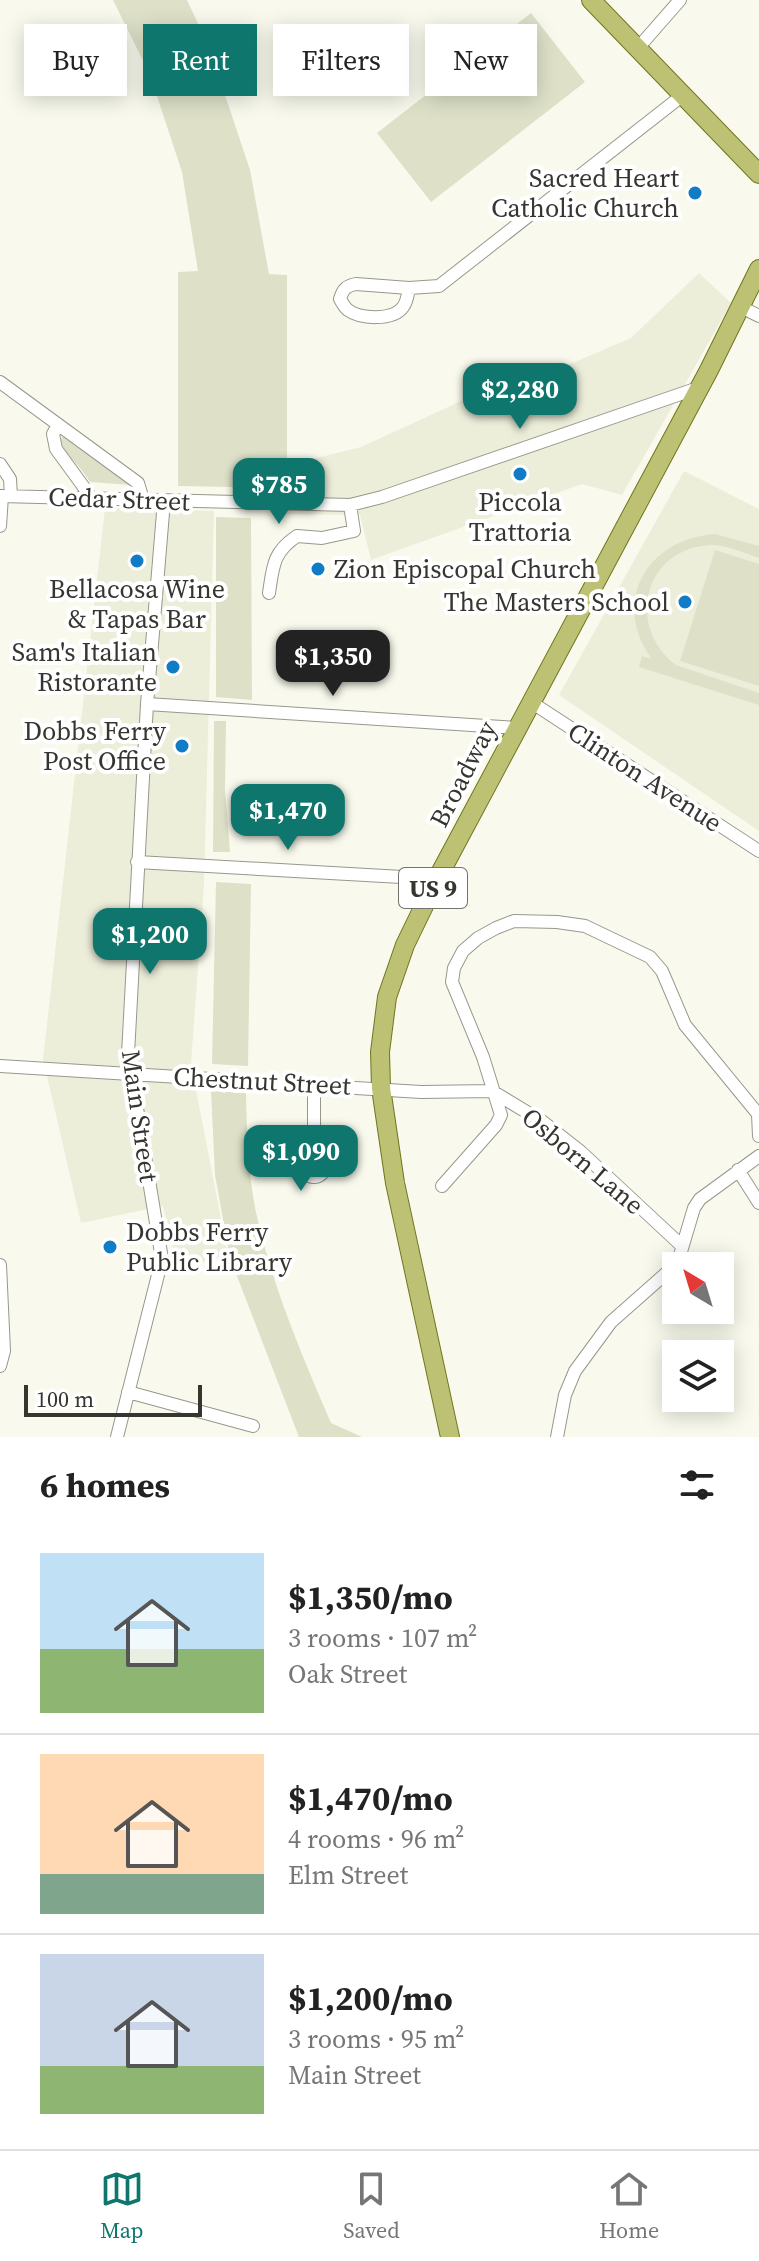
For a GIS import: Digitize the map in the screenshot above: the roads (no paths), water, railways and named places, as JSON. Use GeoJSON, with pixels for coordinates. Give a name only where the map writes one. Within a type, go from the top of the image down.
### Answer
{"type":"FeatureCollection","features":[{"type":"Feature","properties":{"kind":"main road"},"geometry":{"type":"LineString","coordinates":[[591,0],[759,174]]}},
{"type":"Feature","properties":{"kind":"main road","name":"Broadway"},"geometry":{"type":"LineString","coordinates":[[450,1437],[395,1183],[381,1088],[380,1052],[387,997],[405,945],[437,879],[759,269]]}},
{"type":"Feature","properties":{"kind":"street"},"geometry":{"type":"LineString","coordinates":[[638,48],[680,0]]}},
{"type":"Feature","properties":{"kind":"street"},"geometry":{"type":"LineString","coordinates":[[409,288],[405,305],[400,311],[375,317],[364,317],[347,310],[340,299],[347,286],[356,284],[409,288],[439,286],[683,95]]}},
{"type":"Feature","properties":{"kind":"street"},"geometry":{"type":"LineString","coordinates":[[741,307],[759,316]]}},
{"type":"Feature","properties":{"kind":"street"},"geometry":{"type":"LineString","coordinates":[[0,382],[138,483],[143,500]]}},
{"type":"Feature","properties":{"kind":"street","name":"Cedar Street"},"geometry":{"type":"LineString","coordinates":[[5,496],[350,505],[382,497],[698,388]]}},
{"type":"Feature","properties":{"kind":"street"},"geometry":{"type":"LineString","coordinates":[[58,425],[53,434],[56,449],[91,497]]}},
{"type":"Feature","properties":{"kind":"street"},"geometry":{"type":"LineString","coordinates":[[0,464],[10,479],[0,526]]}},
{"type":"Feature","properties":{"kind":"street","name":"Main Street"},"geometry":{"type":"LineString","coordinates":[[117,1437],[162,1259],[128,1054],[147,704],[164,501]]}},
{"type":"Feature","properties":{"kind":"street"},"geometry":{"type":"LineString","coordinates":[[269,593],[273,564],[282,546],[297,536],[322,538],[354,531],[350,505]]}},
{"type":"Feature","properties":{"kind":"street","name":"Clinton Avenue"},"geometry":{"type":"LineString","coordinates":[[531,702],[759,851]]}},
{"type":"Feature","properties":{"kind":"street"},"geometry":{"type":"LineString","coordinates":[[147,704],[516,728]]}},
{"type":"Feature","properties":{"kind":"street"},"geometry":{"type":"LineString","coordinates":[[137,862],[437,879]]}},
{"type":"Feature","properties":{"kind":"street"},"geometry":{"type":"LineString","coordinates":[[442,1186],[496,1125],[501,1115],[483,1057],[452,982],[456,965],[463,951],[478,938],[514,921],[585,926],[650,957],[662,971],[685,1025],[758,1114],[759,1136]]}},
{"type":"Feature","properties":{"kind":"street","name":"Chestnut Street"},"geometry":{"type":"LineString","coordinates":[[0,1066],[381,1088]]}},
{"type":"Feature","properties":{"kind":"street"},"geometry":{"type":"LineString","coordinates":[[314,1085],[314,1154]]}},
{"type":"Feature","properties":{"kind":"street"},"geometry":{"type":"LineString","coordinates":[[381,1088],[421,1092],[492,1091]]}},
{"type":"Feature","properties":{"kind":"street","name":"Osborn Lane"},"geometry":{"type":"LineString","coordinates":[[492,1091],[543,1122],[581,1152],[682,1246]]}},
{"type":"Feature","properties":{"kind":"street"},"geometry":{"type":"LineString","coordinates":[[557,1437],[565,1395],[575,1371],[611,1322],[671,1269],[700,1199],[759,1156]]}},
{"type":"Feature","properties":{"kind":"street"},"geometry":{"type":"LineString","coordinates":[[738,1170],[759,1203]]}},
{"type":"Feature","properties":{"kind":"street"},"geometry":{"type":"LineString","coordinates":[[0,1265],[4,1351],[0,1366]]}},
{"type":"Feature","properties":{"kind":"street"},"geometry":{"type":"LineString","coordinates":[[128,1392],[253,1426]]}},
{"type":"Feature","properties":{"kind":"place","name":"Sacred Heart Catholic Church"},"geometry":{"type":"Point","coordinates":[695,193]}},
{"type":"Feature","properties":{"kind":"place","name":"Piccola Trattoria"},"geometry":{"type":"Point","coordinates":[520,474]}},
{"type":"Feature","properties":{"kind":"place","name":"Bellacosa Wine & Tapas Bar"},"geometry":{"type":"Point","coordinates":[137,561]}},
{"type":"Feature","properties":{"kind":"place","name":"Zion Episcopal Church"},"geometry":{"type":"Point","coordinates":[318,569]}},
{"type":"Feature","properties":{"kind":"place","name":"The Masters School"},"geometry":{"type":"Point","coordinates":[685,602]}},
{"type":"Feature","properties":{"kind":"place","name":"Sam's Italian Ristorante"},"geometry":{"type":"Point","coordinates":[173,667]}},
{"type":"Feature","properties":{"kind":"place","name":"Dobbs Ferry Post Office"},"geometry":{"type":"Point","coordinates":[182,746]}},
{"type":"Feature","properties":{"kind":"place","name":"Dobbs Ferry Public Library"},"geometry":{"type":"Point","coordinates":[110,1247]}}]}
